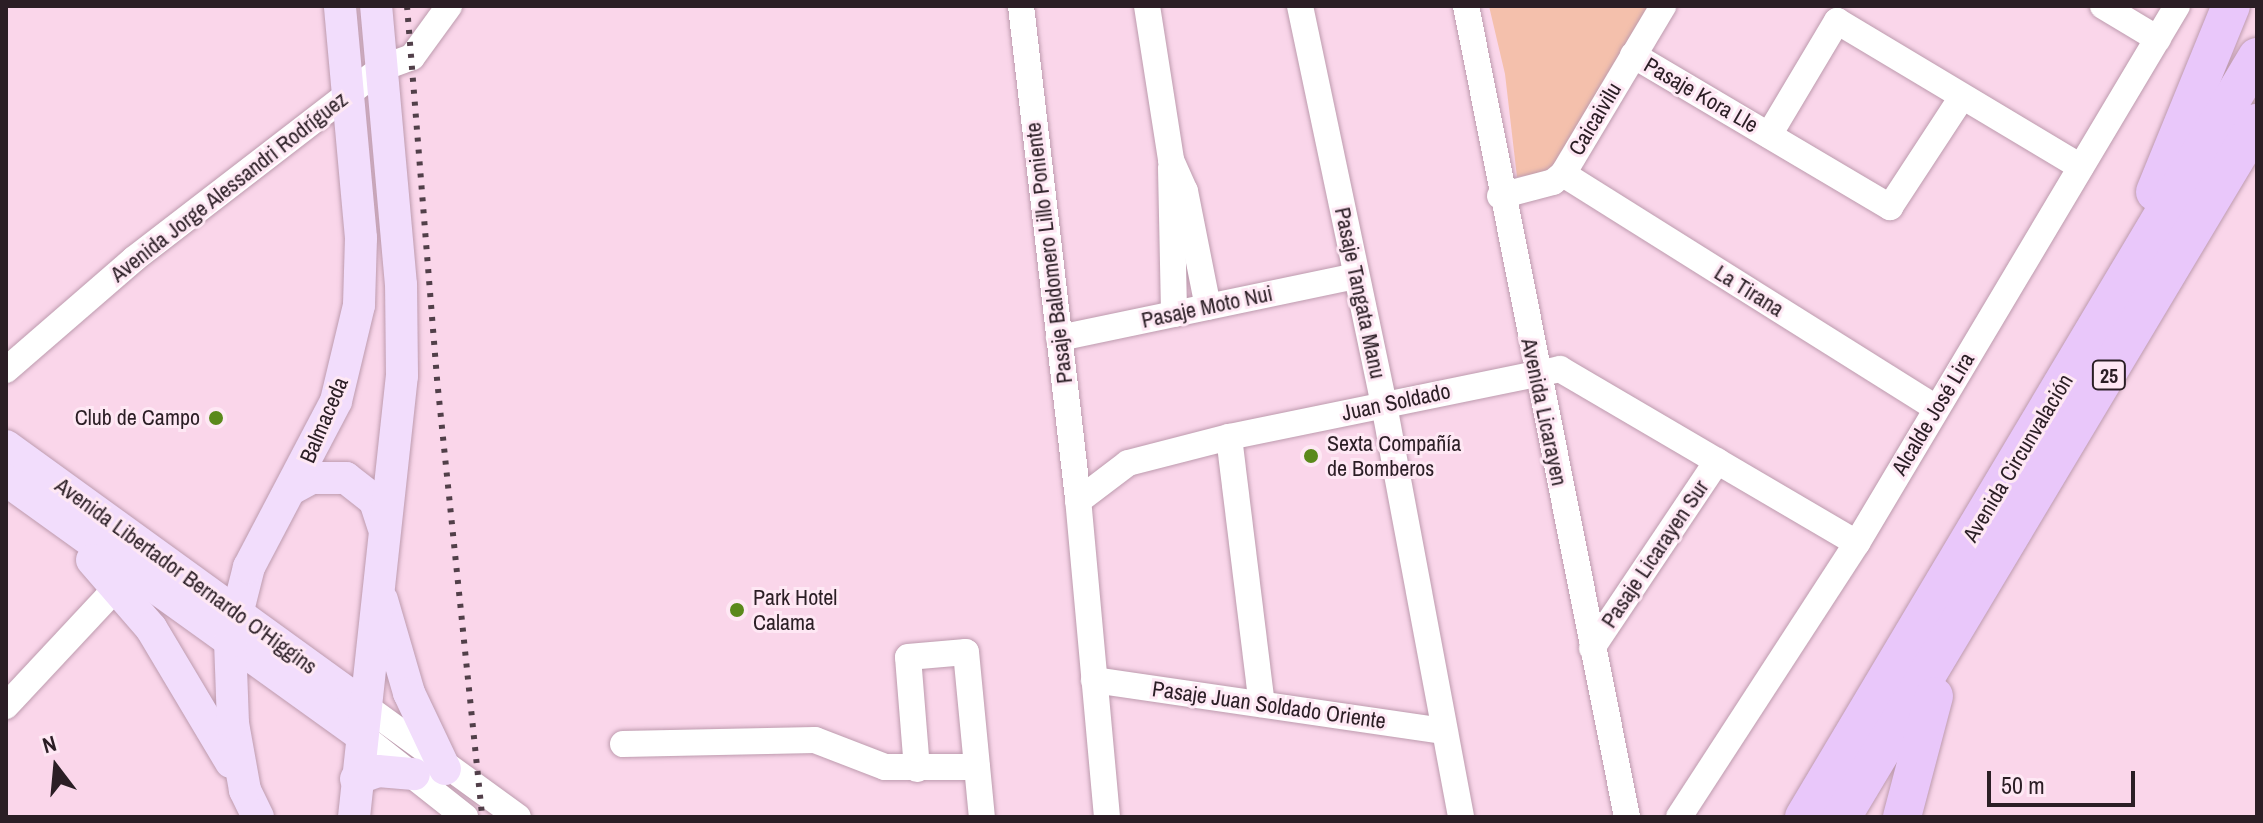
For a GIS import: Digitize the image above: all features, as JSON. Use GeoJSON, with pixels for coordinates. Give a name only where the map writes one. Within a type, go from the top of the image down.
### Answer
{"type":"FeatureCollection","features":[{"type":"Feature","properties":{"kind":"highway"},"geometry":{"type":"LineString","coordinates":[[2113,299],[2231,6]]}},
{"type":"Feature","properties":{"kind":"highway","name":"Avenida Circunvalación"},"geometry":{"type":"LineString","coordinates":[[1804,817],[2257,57]]}},
{"type":"Feature","properties":{"kind":"highway","name":"Avenida Circunvalación"},"geometry":{"type":"LineString","coordinates":[[1842,817],[2257,123]]}},
{"type":"Feature","properties":{"kind":"highway"},"geometry":{"type":"LineString","coordinates":[[1902,817],[1918,742],[1958,626]]}},
{"type":"Feature","properties":{"kind":"main road","name":"Balmaceda"},"geometry":{"type":"LineString","coordinates":[[253,810],[229,685],[234,628],[249,567],[336,401],[359,305],[361,238],[340,6]]}},
{"type":"Feature","properties":{"kind":"main road"},"geometry":{"type":"LineString","coordinates":[[353,805],[383,526],[398,427],[403,331],[376,6]]}},
{"type":"Feature","properties":{"kind":"main road","name":"Avenida Libertador Bernardo O'Higgins"},"geometry":{"type":"LineString","coordinates":[[6,446],[198,586],[234,628]]}},
{"type":"Feature","properties":{"kind":"main road"},"geometry":{"type":"LineString","coordinates":[[291,489],[312,478],[346,478],[375,501],[383,526]]}},
{"type":"Feature","properties":{"kind":"main road","name":"Avenida Libertador Bernardo O'Higgins"},"geometry":{"type":"LineString","coordinates":[[6,480],[234,628],[363,720]]}},
{"type":"Feature","properties":{"kind":"main road"},"geometry":{"type":"LineString","coordinates":[[34,500],[117,587],[175,663],[253,810]]}},
{"type":"Feature","properties":{"kind":"main road"},"geometry":{"type":"LineString","coordinates":[[198,586],[249,567]]}},
{"type":"Feature","properties":{"kind":"main road"},"geometry":{"type":"LineString","coordinates":[[353,805],[378,771],[430,772],[377,583]]}},
{"type":"Feature","properties":{"kind":"street","name":"Avenida Jorge Alessandri Rodríguez"},"geometry":{"type":"LineString","coordinates":[[6,370],[134,259],[348,94],[382,68],[412,57],[449,6]]}},
{"type":"Feature","properties":{"kind":"street","name":"Pasaje Baldomero Lillo Poniente"},"geometry":{"type":"LineString","coordinates":[[1021,6],[1078,501]]}},
{"type":"Feature","properties":{"kind":"street"},"geometry":{"type":"LineString","coordinates":[[1147,6],[1171,160],[1174,314]]}},
{"type":"Feature","properties":{"kind":"street","name":"Pasaje Tangata Manu"},"geometry":{"type":"LineString","coordinates":[[1300,6],[1384,405],[1461,817]]}},
{"type":"Feature","properties":{"kind":"street","name":"Avenida Licarayen"},"geometry":{"type":"LineString","coordinates":[[1466,6],[1500,196],[1627,817]]}},
{"type":"Feature","properties":{"kind":"street","name":"Caicaivilu"},"geometry":{"type":"LineString","coordinates":[[1500,196],[1553,182],[1563,174],[1663,6]]}},
{"type":"Feature","properties":{"kind":"street"},"geometry":{"type":"LineString","coordinates":[[2103,6],[2158,39]]}},
{"type":"Feature","properties":{"kind":"street","name":"Alcalde José Lira"},"geometry":{"type":"LineString","coordinates":[[1679,817],[1857,543],[2177,6]]}},
{"type":"Feature","properties":{"kind":"street","name":"Pasaje Kora Lle"},"geometry":{"type":"LineString","coordinates":[[1769,135],[1837,21],[2081,167]]}},
{"type":"Feature","properties":{"kind":"street","name":"Pasaje Kora Lle"},"geometry":{"type":"LineString","coordinates":[[1633,55],[1890,207],[1962,97]]}},
{"type":"Feature","properties":{"kind":"street"},"geometry":{"type":"LineString","coordinates":[[1171,160],[1185,191],[1208,307]]}},
{"type":"Feature","properties":{"kind":"street","name":"La Tirana"},"geometry":{"type":"LineString","coordinates":[[1563,174],[1936,408]]}},
{"type":"Feature","properties":{"kind":"street","name":"Pasaje Moto Nui"},"geometry":{"type":"LineString","coordinates":[[1059,338],[1356,276]]}},
{"type":"Feature","properties":{"kind":"street","name":"Juan Soldado"},"geometry":{"type":"LineString","coordinates":[[1078,501],[1128,463],[1229,437],[1560,369],[1857,543]]}},
{"type":"Feature","properties":{"kind":"street"},"geometry":{"type":"LineString","coordinates":[[1229,437],[1262,704]]}},
{"type":"Feature","properties":{"kind":"street","name":"Pasaje Licarayen Sur"},"geometry":{"type":"LineString","coordinates":[[1592,648],[1717,461]]}},
{"type":"Feature","properties":{"kind":"street"},"geometry":{"type":"LineString","coordinates":[[1078,501],[1094,680],[1113,816]]}},
{"type":"Feature","properties":{"kind":"street"},"geometry":{"type":"LineString","coordinates":[[6,706],[117,587]]}},
{"type":"Feature","properties":{"kind":"street"},"geometry":{"type":"LineString","coordinates":[[917,769],[908,657],[966,652],[982,817]]}},
{"type":"Feature","properties":{"kind":"street","name":"Pasaje Juan Soldado Oriente"},"geometry":{"type":"LineString","coordinates":[[1094,680],[1443,731]]}},
{"type":"Feature","properties":{"kind":"street"},"geometry":{"type":"LineString","coordinates":[[363,720],[430,772],[518,817]]}},
{"type":"Feature","properties":{"kind":"street"},"geometry":{"type":"LineString","coordinates":[[623,744],[815,740],[885,767],[977,767]]}},
{"type":"Feature","properties":{"kind":"street"},"geometry":{"type":"LineString","coordinates":[[430,772],[465,817]]}},
{"type":"Feature","properties":{"kind":"shaded area"},"geometry":{"type":"Polygon","coordinates":[[[1489,6],[1649,6],[1555,171],[1517,177],[1505,74],[1489,6]]]}},
{"type":"Feature","properties":{"kind":"railway"},"geometry":{"type":"LineString","coordinates":[[407,6],[438,389],[482,817]]}},
{"type":"Feature","properties":{"kind":"place","name":"Club de Campo"},"geometry":{"type":"Point","coordinates":[216,418]}},
{"type":"Feature","properties":{"kind":"place","name":"Sexta Compañía de Bomberos"},"geometry":{"type":"Point","coordinates":[1311,456]}},
{"type":"Feature","properties":{"kind":"place","name":"Park Hotel Calama"},"geometry":{"type":"Point","coordinates":[737,610]}}]}
